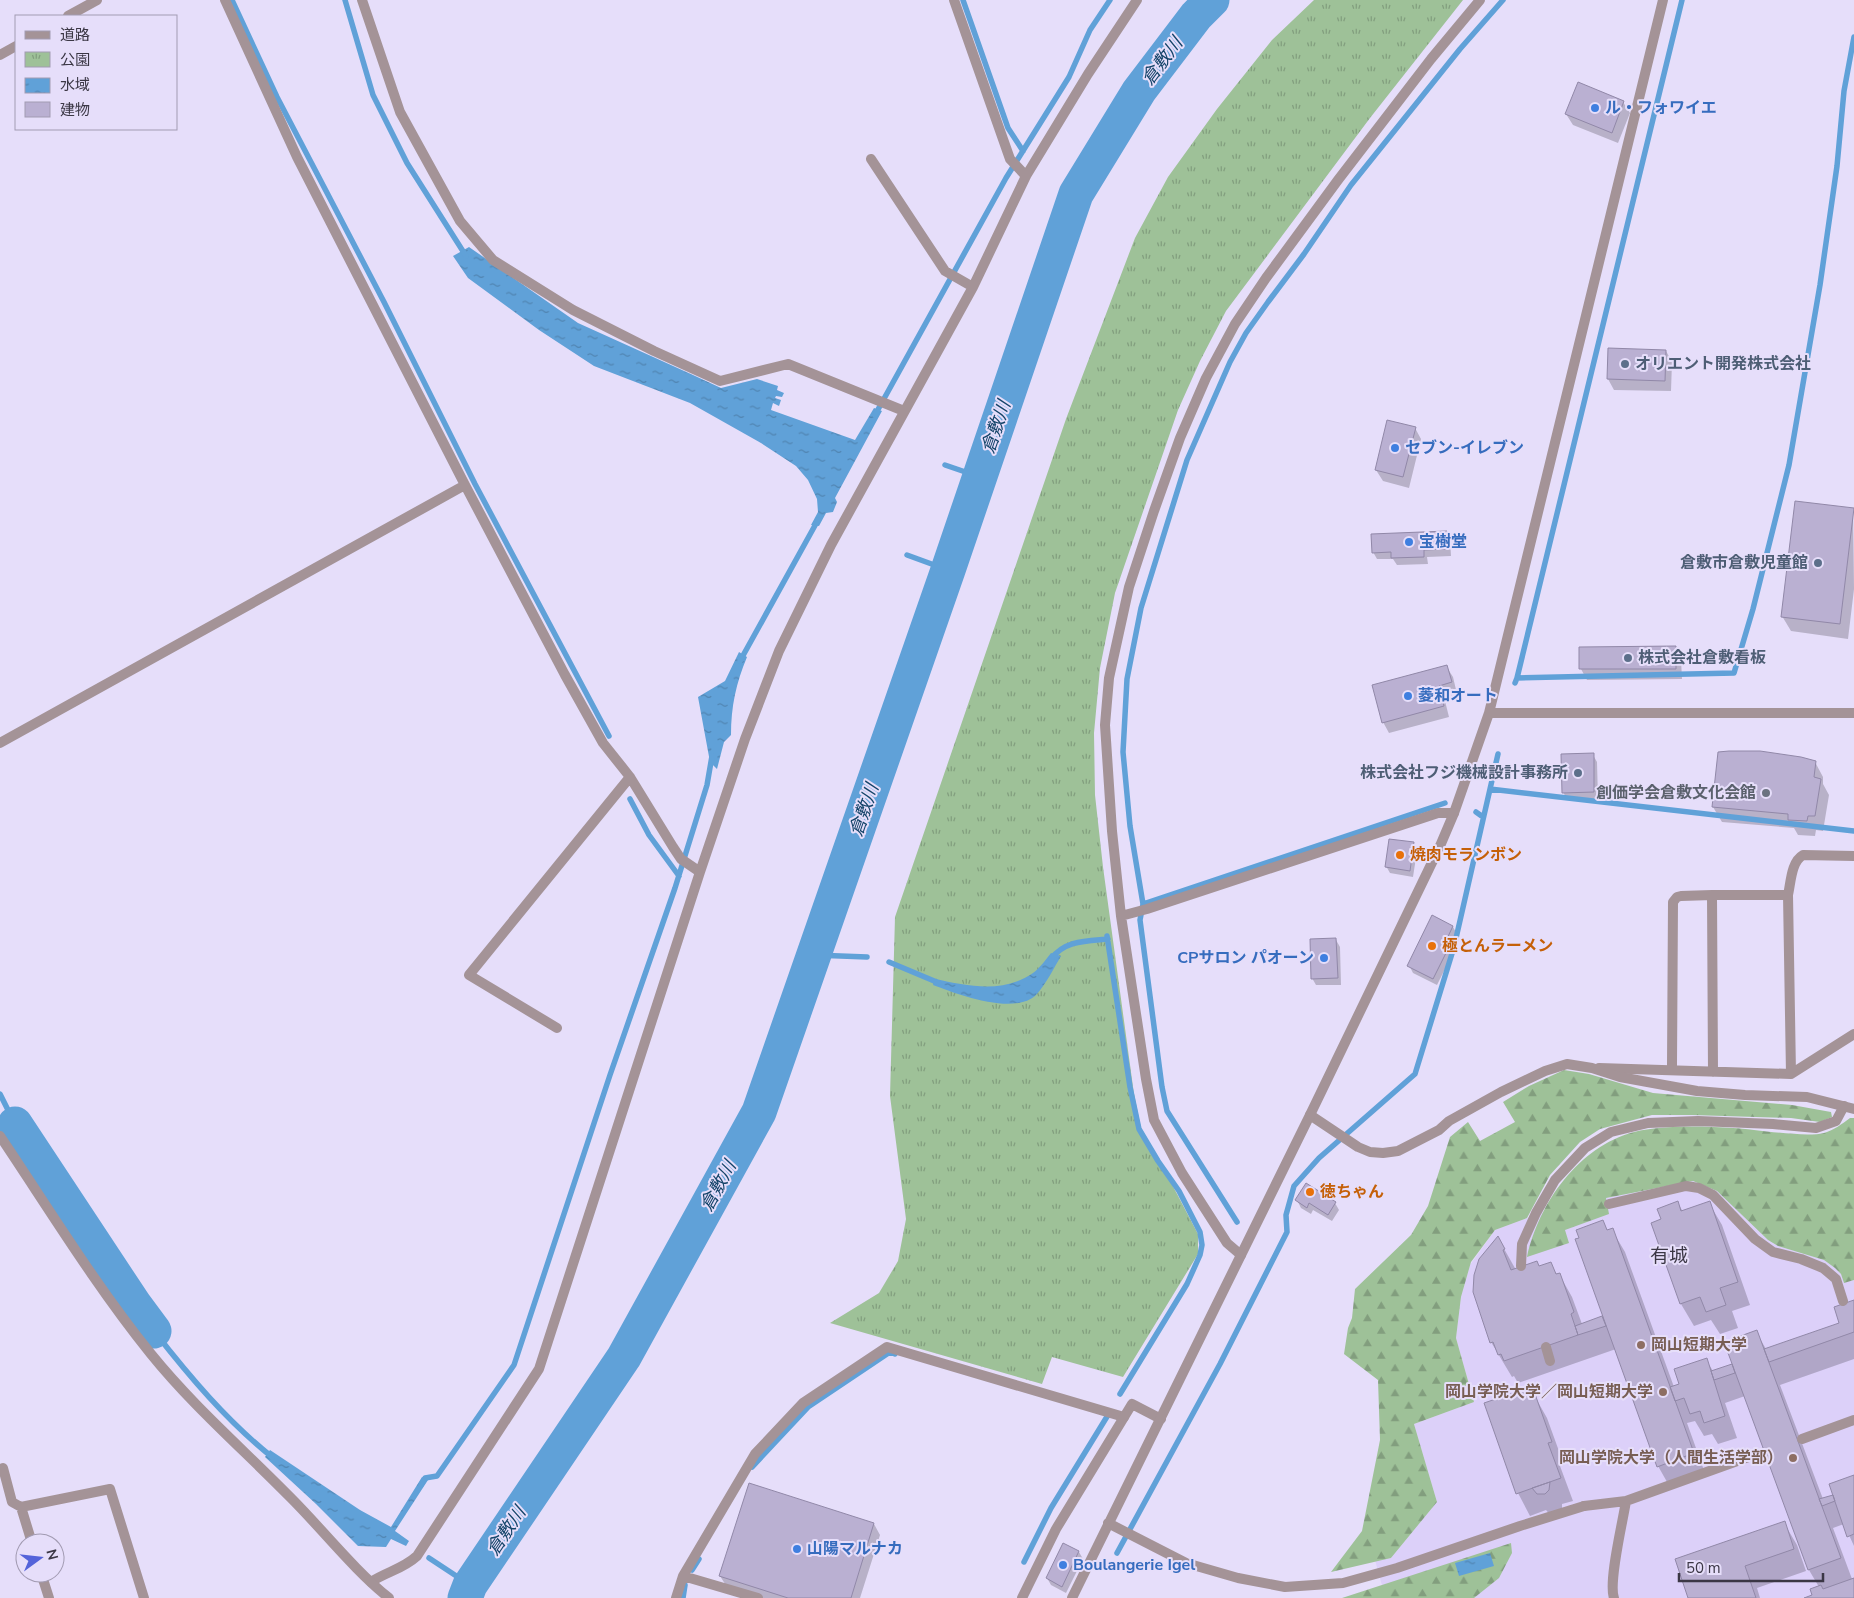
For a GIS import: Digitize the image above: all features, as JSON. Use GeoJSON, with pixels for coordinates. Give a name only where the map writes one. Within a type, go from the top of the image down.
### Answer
{"type":"FeatureCollection","features":[{"type":"Feature","properties":{"kind":"street"},"geometry":{"type":"LineString","coordinates":[[70,15],[97,0]]}},
{"type":"Feature","properties":{"kind":"street"},"geometry":{"type":"LineString","coordinates":[[225,0],[297,157],[465,485],[604,743],[630,777],[686,862],[700,872]]}},
{"type":"Feature","properties":{"kind":"street"},"geometry":{"type":"LineString","coordinates":[[362,0],[400,112],[460,221],[493,260],[573,310],[654,351],[720,381],[788,364],[904,411]]}},
{"type":"Feature","properties":{"kind":"street"},"geometry":{"type":"LineString","coordinates":[[954,0],[1010,159],[1022,172]]}},
{"type":"Feature","properties":{"kind":"street"},"geometry":{"type":"LineString","coordinates":[[371,1582],[380,1576],[402,1568],[417,1556],[539,1368],[700,872],[745,739],[779,651],[830,546],[973,286],[1022,172],[1137,0]]}},
{"type":"Feature","properties":{"kind":"street"},"geometry":{"type":"LineString","coordinates":[[1241,1255],[1227,1243],[1182,1172],[1154,1120],[1146,1080],[1106,758],[1105,726],[1109,678],[1129,587],[1180,438],[1206,378],[1235,324],[1266,278],[1338,180],[1431,59],[1480,0]]}},
{"type":"Feature","properties":{"kind":"street"},"geometry":{"type":"LineString","coordinates":[[1072,1598],[1310,1115],[1454,813],[1489,713],[1663,0]]}},
{"type":"Feature","properties":{"kind":"street"},"geometry":{"type":"LineString","coordinates":[[0,55],[15,47]]}},
{"type":"Feature","properties":{"kind":"street"},"geometry":{"type":"LineString","coordinates":[[871,159],[945,271],[973,286]]}},
{"type":"Feature","properties":{"kind":"street"},"geometry":{"type":"LineString","coordinates":[[0,743],[465,485]]}},
{"type":"Feature","properties":{"kind":"street"},"geometry":{"type":"LineString","coordinates":[[1489,713],[1854,713]]}},
{"type":"Feature","properties":{"kind":"street"},"geometry":{"type":"LineString","coordinates":[[557,1028],[469,975],[630,777]]}},
{"type":"Feature","properties":{"kind":"street"},"geometry":{"type":"LineString","coordinates":[[1126,915],[1438,814],[1454,813]]}},
{"type":"Feature","properties":{"kind":"street"},"geometry":{"type":"LineString","coordinates":[[1791,1074],[1788,895],[1794,865],[1800,856],[1803,855],[1854,856]]}},
{"type":"Feature","properties":{"kind":"street"},"geometry":{"type":"LineString","coordinates":[[1712,895],[1713,1072]]}},
{"type":"Feature","properties":{"kind":"street"},"geometry":{"type":"LineString","coordinates":[[1672,1065],[1673,902],[1677,897],[1681,896],[1788,895]]}},
{"type":"Feature","properties":{"kind":"street"},"geometry":{"type":"LineString","coordinates":[[1310,1115],[1370,1152],[1398,1151],[1439,1130],[1450,1121],[1501,1092],[1545,1071],[1567,1064],[1592,1068],[1791,1074],[1854,1034]]}},
{"type":"Feature","properties":{"kind":"street"},"geometry":{"type":"LineString","coordinates":[[1521,1266],[1522,1244],[1536,1213],[1555,1180],[1585,1148],[1611,1132],[1648,1122],[1698,1121],[1816,1128],[1836,1122],[1849,1108],[1807,1097],[1697,1091],[1620,1077],[1592,1068]]}},
{"type":"Feature","properties":{"kind":"street"},"geometry":{"type":"LineString","coordinates":[[0,1136],[111,1300],[151,1354],[187,1396],[291,1498],[371,1582],[378,1594],[389,1598]]}},
{"type":"Feature","properties":{"kind":"street"},"geometry":{"type":"LineString","coordinates":[[1609,1204],[1686,1186],[1699,1188],[1713,1195],[1755,1240],[1773,1252],[1801,1259],[1823,1268],[1836,1279],[1843,1301]]}},
{"type":"Feature","properties":{"kind":"street"},"geometry":{"type":"LineString","coordinates":[[676,1598],[683,1576],[755,1454],[804,1403],[887,1346],[1124,1417]]}},
{"type":"Feature","properties":{"kind":"street"},"geometry":{"type":"LineString","coordinates":[[1546,1347],[1550,1361]]}},
{"type":"Feature","properties":{"kind":"street"},"geometry":{"type":"LineString","coordinates":[[1022,1598],[1056,1529],[1132,1404],[1161,1419]]}},
{"type":"Feature","properties":{"kind":"street"},"geometry":{"type":"LineString","coordinates":[[1802,1439],[1854,1420]]}},
{"type":"Feature","properties":{"kind":"street"},"geometry":{"type":"LineString","coordinates":[[1108,1523],[1186,1563],[1238,1578],[1285,1587],[1343,1583],[1397,1568],[1584,1506],[1626,1501],[1754,1455]]}},
{"type":"Feature","properties":{"kind":"street"},"geometry":{"type":"LineString","coordinates":[[3,1468],[12,1502],[21,1507],[110,1489],[144,1598]]}},
{"type":"Feature","properties":{"kind":"street"},"geometry":{"type":"LineString","coordinates":[[1614,1598],[1612,1593],[1614,1569],[1626,1501]]}},
{"type":"Feature","properties":{"kind":"street"},"geometry":{"type":"LineString","coordinates":[[21,1507],[29,1533]]}},
{"type":"Feature","properties":{"kind":"street"},"geometry":{"type":"LineString","coordinates":[[683,1576],[758,1598]]}},
{"type":"Feature","properties":{"kind":"street"},"geometry":{"type":"LineString","coordinates":[[44,1583],[49,1598]]}},
{"type":"Feature","properties":{"kind":"shaded area","name":"岡山学院大学／岡山短期大学"},"geometry":{"type":"Polygon","coordinates":[[[1693,1181],[1717,1191],[1768,1240],[1778,1246],[1824,1260],[1841,1274],[1844,1283],[1854,1280],[1854,1598],[1378,1598],[1383,1589],[1375,1560],[1391,1558],[1437,1502],[1414,1424],[1474,1402],[1456,1338],[1461,1297],[1470,1265],[1495,1230],[1603,1190],[1606,1198],[1693,1181]]]}},
{"type":"Feature","properties":{"kind":"green space"},"geometry":{"type":"Polygon","coordinates":[[[1314,0],[1463,0],[1370,118],[1226,311],[1200,361],[1178,410],[1115,593],[1100,668],[1094,733],[1095,795],[1103,867],[1134,1094],[1141,1128],[1198,1234],[1198,1254],[1123,1377],[1052,1357],[1042,1384],[830,1323],[879,1293],[898,1261],[906,1219],[890,1096],[895,917],[1066,419],[1135,238],[1168,177],[1217,109],[1272,40],[1314,0]]]}},
{"type":"Feature","properties":{"kind":"green space"},"geometry":{"type":"Polygon","coordinates":[[[1564,1070],[1589,1074],[1653,1093],[1792,1105],[1831,1112],[1832,1117],[1820,1122],[1791,1118],[1652,1115],[1600,1129],[1580,1142],[1550,1175],[1527,1218],[1495,1230],[1471,1262],[1461,1297],[1456,1338],[1474,1402],[1414,1424],[1437,1502],[1391,1558],[1331,1572],[1362,1531],[1380,1440],[1378,1380],[1344,1354],[1348,1328],[1352,1318],[1355,1289],[1411,1235],[1428,1206],[1450,1137],[1468,1122],[1480,1141],[1515,1122],[1503,1102],[1529,1086],[1564,1070]]]}},
{"type":"Feature","properties":{"kind":"green space"},"geometry":{"type":"Polygon","coordinates":[[[1850,1118],[1854,1118],[1854,1280],[1844,1283],[1841,1274],[1824,1260],[1778,1246],[1768,1240],[1717,1191],[1693,1181],[1606,1198],[1609,1214],[1565,1230],[1569,1243],[1527,1257],[1541,1217],[1551,1198],[1564,1180],[1595,1150],[1614,1139],[1645,1130],[1683,1127],[1722,1127],[1792,1134],[1815,1134],[1831,1130],[1850,1118]]]}},
{"type":"Feature","properties":{"kind":"green space"},"geometry":{"type":"Polygon","coordinates":[[[1511,1543],[1512,1553],[1499,1578],[1474,1598],[1342,1598],[1511,1543]]]}},
{"type":"Feature","properties":{"kind":"water"},"geometry":{"type":"Polygon","coordinates":[[[469,247],[578,323],[721,388],[757,379],[778,386],[777,390],[784,393],[782,397],[776,396],[775,398],[781,400],[779,406],[773,403],[771,410],[855,440],[874,408],[882,411],[835,498],[837,502],[833,512],[826,513],[819,526],[811,525],[818,512],[817,499],[808,480],[796,466],[761,443],[690,403],[594,366],[539,330],[468,278],[453,256],[469,247]]]}},
{"type":"Feature","properties":{"kind":"water"},"geometry":{"type":"Polygon","coordinates":[[[739,652],[747,657],[735,695],[731,735],[724,742],[717,769],[710,762],[698,697],[725,681],[739,652]]]}},
{"type":"Feature","properties":{"kind":"water"},"geometry":{"type":"Polygon","coordinates":[[[1051,953],[1061,956],[1040,991],[1026,1001],[1014,1004],[985,1001],[970,998],[933,985],[935,979],[973,986],[1010,984],[1022,980],[1033,973],[1051,953]]]}},
{"type":"Feature","properties":{"kind":"water"},"geometry":{"type":"Polygon","coordinates":[[[270,1450],[360,1510],[391,1527],[422,1477],[428,1480],[395,1531],[409,1541],[406,1546],[391,1539],[386,1547],[358,1546],[265,1457],[270,1450]]]}},
{"type":"Feature","properties":{"kind":"water"},"geometry":{"type":"Polygon","coordinates":[[[1490,1553],[1494,1566],[1459,1576],[1455,1563],[1490,1553]]]}},
{"type":"Feature","properties":{"kind":"building","name":"ル・フォワイエ"},"geometry":{"type":"Polygon","coordinates":[[[1578,82],[1624,101],[1612,133],[1565,114],[1578,82]]]}},
{"type":"Feature","properties":{"kind":"building"},"geometry":{"type":"Polygon","coordinates":[[[1608,348],[1666,350],[1665,381],[1607,379],[1608,348]]]}},
{"type":"Feature","properties":{"kind":"building","name":"セブン-イレブン"},"geometry":{"type":"Polygon","coordinates":[[[1387,420],[1416,427],[1403,477],[1375,470],[1387,420]]]}},
{"type":"Feature","properties":{"kind":"building"},"geometry":{"type":"Polygon","coordinates":[[[1795,501],[1854,508],[1840,624],[1781,617],[1795,501]]]}},
{"type":"Feature","properties":{"kind":"building","name":"宝樹堂"},"geometry":{"type":"Polygon","coordinates":[[[1447,531],[1447,549],[1424,550],[1424,557],[1391,558],[1391,552],[1372,553],[1371,534],[1447,531]]]}},
{"type":"Feature","properties":{"kind":"building","name":"株式会社倉敷看板"},"geometry":{"type":"Polygon","coordinates":[[[1676,646],[1676,669],[1579,669],[1579,647],[1676,646]]]}},
{"type":"Feature","properties":{"kind":"building","name":"菱和オート"},"geometry":{"type":"Polygon","coordinates":[[[1447,665],[1452,682],[1439,686],[1444,706],[1382,723],[1372,685],[1447,665]]]}},
{"type":"Feature","properties":{"kind":"building","name":"創価学会倉敷文化会館"},"geometry":{"type":"Polygon","coordinates":[[[1760,751],[1816,761],[1814,777],[1821,779],[1815,816],[1808,816],[1807,821],[1788,820],[1788,814],[1712,807],[1718,752],[1760,751]]]}},
{"type":"Feature","properties":{"kind":"building","name":"株式会社フジ機械設計事務所"},"geometry":{"type":"Polygon","coordinates":[[[1594,753],[1594,792],[1562,793],[1561,754],[1594,753]]]}},
{"type":"Feature","properties":{"kind":"building","name":"焼肉モランボン"},"geometry":{"type":"Polygon","coordinates":[[[1389,839],[1414,842],[1410,871],[1385,867],[1389,839]]]}},
{"type":"Feature","properties":{"kind":"building","name":"極とんラーメン"},"geometry":{"type":"Polygon","coordinates":[[[1432,915],[1453,926],[1444,945],[1449,947],[1433,979],[1407,966],[1432,915]]]}},
{"type":"Feature","properties":{"kind":"building","name":"CPサロン パオーン"},"geometry":{"type":"Polygon","coordinates":[[[1336,938],[1338,978],[1311,979],[1310,939],[1336,938]]]}},
{"type":"Feature","properties":{"kind":"building","name":"徳ちゃん"},"geometry":{"type":"Polygon","coordinates":[[[1306,1183],[1336,1202],[1328,1215],[1309,1203],[1307,1208],[1295,1200],[1306,1183]]]}},
{"type":"Feature","properties":{"kind":"building"},"geometry":{"type":"Polygon","coordinates":[[[1678,1201],[1681,1211],[1710,1201],[1738,1282],[1720,1288],[1726,1305],[1706,1312],[1700,1297],[1680,1304],[1651,1223],[1661,1219],[1657,1209],[1678,1201]]]}},
{"type":"Feature","properties":{"kind":"building"},"geometry":{"type":"Polygon","coordinates":[[[1603,1220],[1607,1230],[1613,1228],[1694,1453],[1657,1467],[1575,1239],[1579,1238],[1576,1230],[1603,1220]]]}},
{"type":"Feature","properties":{"kind":"building"},"geometry":{"type":"Polygon","coordinates":[[[1498,1236],[1505,1249],[1503,1250],[1511,1270],[1537,1261],[1539,1266],[1551,1262],[1556,1274],[1560,1273],[1574,1312],[1571,1314],[1578,1335],[1504,1361],[1501,1354],[1498,1355],[1493,1342],[1490,1343],[1473,1292],[1474,1275],[1479,1259],[1498,1236]]]}},
{"type":"Feature","properties":{"kind":"building"},"geometry":{"type":"Polygon","coordinates":[[[1854,1300],[1854,1332],[1769,1362],[1764,1349],[1839,1323],[1834,1307],[1854,1300]]]}},
{"type":"Feature","properties":{"kind":"building"},"geometry":{"type":"Polygon","coordinates":[[[1602,1316],[1606,1326],[1578,1335],[1575,1326],[1602,1316]]]}},
{"type":"Feature","properties":{"kind":"building"},"geometry":{"type":"Polygon","coordinates":[[[1757,1330],[1841,1558],[1808,1570],[1724,1342],[1757,1330]]]}},
{"type":"Feature","properties":{"kind":"building"},"geometry":{"type":"Polygon","coordinates":[[[1707,1358],[1725,1416],[1704,1423],[1700,1411],[1690,1414],[1684,1398],[1675,1401],[1670,1387],[1679,1384],[1674,1369],[1707,1358]]]}},
{"type":"Feature","properties":{"kind":"building"},"geometry":{"type":"Polygon","coordinates":[[[1732,1364],[1735,1373],[1714,1380],[1711,1371],[1732,1364]]]}},
{"type":"Feature","properties":{"kind":"building"},"geometry":{"type":"Polygon","coordinates":[[[1528,1388],[1530,1395],[1535,1394],[1552,1442],[1548,1443],[1561,1478],[1516,1494],[1484,1403],[1528,1388]]]}},
{"type":"Feature","properties":{"kind":"building"},"geometry":{"type":"Polygon","coordinates":[[[1854,1475],[1854,1534],[1847,1537],[1829,1484],[1854,1475]]]}},
{"type":"Feature","properties":{"kind":"building"},"geometry":{"type":"Polygon","coordinates":[[[1550,1482],[1549,1490],[1545,1494],[1537,1494],[1532,1488],[1550,1482]]]}},
{"type":"Feature","properties":{"kind":"building","name":"山陽マルナカ"},"geometry":{"type":"Polygon","coordinates":[[[749,1483],[874,1523],[851,1598],[788,1598],[719,1576],[749,1483]]]}},
{"type":"Feature","properties":{"kind":"building"},"geometry":{"type":"Polygon","coordinates":[[[1833,1495],[1835,1501],[1822,1506],[1819,1499],[1833,1495]]]}},
{"type":"Feature","properties":{"kind":"building"},"geometry":{"type":"Polygon","coordinates":[[[1785,1521],[1794,1549],[1745,1566],[1756,1598],[1688,1598],[1675,1559],[1785,1521]]]}},
{"type":"Feature","properties":{"kind":"building","name":"Boulangerie Igel"},"geometry":{"type":"Polygon","coordinates":[[[1063,1543],[1079,1551],[1062,1587],[1046,1578],[1063,1543]]]}},
{"type":"Feature","properties":{"kind":"building"},"geometry":{"type":"Polygon","coordinates":[[[1854,1578],[1854,1598],[1804,1598],[1812,1595],[1810,1589],[1821,1585],[1823,1589],[1854,1578]]]}},
{"type":"Feature","properties":{"kind":"waterway"},"geometry":{"type":"LineString","coordinates":[[232,0],[277,97],[384,302],[475,484],[609,736]]}},
{"type":"Feature","properties":{"kind":"waterway"},"geometry":{"type":"LineString","coordinates":[[345,0],[373,95],[407,163],[466,256]]}},
{"type":"Feature","properties":{"kind":"waterway"},"geometry":{"type":"LineString","coordinates":[[963,0],[1008,128],[1023,151]]}},
{"type":"Feature","properties":{"kind":"waterway"},"geometry":{"type":"LineString","coordinates":[[875,415],[1006,178],[1069,77],[1090,30],[1110,0]]}},
{"type":"Feature","properties":{"kind":"waterway","name":"倉敷川"},"geometry":{"type":"LineString","coordinates":[[465,1598],[470,1585],[624,1357],[759,1112],[948,570],[1076,194],[1139,91],[1196,16],[1212,0]]}},
{"type":"Feature","properties":{"kind":"waterway"},"geometry":{"type":"LineString","coordinates":[[1237,1222],[1167,1111],[1162,1087],[1140,920],[1143,904],[1130,826],[1123,752],[1127,679],[1141,608],[1187,460],[1230,362],[1246,333],[1304,254],[1351,185],[1460,49],[1503,0]]}},
{"type":"Feature","properties":{"kind":"waterway"},"geometry":{"type":"LineString","coordinates":[[1517,678],[1682,0]]}},
{"type":"Feature","properties":{"kind":"waterway"},"geometry":{"type":"LineString","coordinates":[[1515,683],[1517,678],[1734,673],[1753,609],[1789,465],[1820,285],[1837,166],[1844,91],[1854,37]]}},
{"type":"Feature","properties":{"kind":"waterway"},"geometry":{"type":"LineString","coordinates":[[945,465],[980,477]]}},
{"type":"Feature","properties":{"kind":"waterway"},"geometry":{"type":"LineString","coordinates":[[740,661],[818,520]]}},
{"type":"Feature","properties":{"kind":"waterway"},"geometry":{"type":"LineString","coordinates":[[907,555],[948,570]]}},
{"type":"Feature","properties":{"kind":"waterway"},"geometry":{"type":"LineString","coordinates":[[1117,1553],[1220,1364],[1287,1232],[1286,1215],[1294,1186],[1319,1158],[1415,1074],[1454,947],[1498,754]]}},
{"type":"Feature","properties":{"kind":"waterway"},"geometry":{"type":"LineString","coordinates":[[421,1485],[425,1478],[437,1476],[514,1365],[610,1075],[675,888],[707,785],[712,756]]}},
{"type":"Feature","properties":{"kind":"waterway"},"geometry":{"type":"LineString","coordinates":[[1490,789],[1854,831]]}},
{"type":"Feature","properties":{"kind":"waterway"},"geometry":{"type":"LineString","coordinates":[[630,799],[649,835],[679,876]]}},
{"type":"Feature","properties":{"kind":"waterway"},"geometry":{"type":"LineString","coordinates":[[1143,904],[1445,803]]}},
{"type":"Feature","properties":{"kind":"waterway"},"geometry":{"type":"LineString","coordinates":[[1476,812],[1483,817]]}},
{"type":"Feature","properties":{"kind":"waterway"},"geometry":{"type":"LineString","coordinates":[[1107,936],[1130,1087],[1139,1129],[1179,1191],[1200,1232],[1202,1245],[1200,1255],[1187,1284],[1120,1394]]}},
{"type":"Feature","properties":{"kind":"waterway"},"geometry":{"type":"LineString","coordinates":[[1051,959],[1063,948],[1070,945],[1084,941],[1108,939]]}},
{"type":"Feature","properties":{"kind":"waterway"},"geometry":{"type":"LineString","coordinates":[[814,955],[867,957]]}},
{"type":"Feature","properties":{"kind":"waterway"},"geometry":{"type":"LineString","coordinates":[[889,962],[939,983]]}},
{"type":"Feature","properties":{"kind":"waterway"},"geometry":{"type":"LineString","coordinates":[[0,1094],[15,1124]]}},
{"type":"Feature","properties":{"kind":"waterway"},"geometry":{"type":"LineString","coordinates":[[15,1124],[134,1304],[154,1331]]}},
{"type":"Feature","properties":{"kind":"waterway"},"geometry":{"type":"LineString","coordinates":[[154,1331],[209,1397],[255,1443],[272,1457]]}},
{"type":"Feature","properties":{"kind":"waterway"},"geometry":{"type":"LineString","coordinates":[[752,1467],[808,1407],[890,1352],[895,1354]]}},
{"type":"Feature","properties":{"kind":"waterway"},"geometry":{"type":"LineString","coordinates":[[1024,1562],[1051,1508],[1108,1415]]}},
{"type":"Feature","properties":{"kind":"waterway"},"geometry":{"type":"LineString","coordinates":[[429,1558],[470,1585]]}},
{"type":"Feature","properties":{"kind":"waterway"},"geometry":{"type":"LineString","coordinates":[[692,1570],[699,1559]]}},
{"type":"Feature","properties":{"kind":"waterway"},"geometry":{"type":"LineString","coordinates":[[683,1598],[685,1585]]}},
{"type":"Feature","properties":{"kind":"place","name":"ル・フォワイエ"},"geometry":{"type":"Point","coordinates":[1595,108]}},
{"type":"Feature","properties":{"kind":"place","name":"オリエント開発株式会社"},"geometry":{"type":"Point","coordinates":[1625,364]}},
{"type":"Feature","properties":{"kind":"place","name":"セブン-イレブン"},"geometry":{"type":"Point","coordinates":[1395,448]}},
{"type":"Feature","properties":{"kind":"place","name":"宝樹堂"},"geometry":{"type":"Point","coordinates":[1409,542]}},
{"type":"Feature","properties":{"kind":"place","name":"倉敷市倉敷児童館"},"geometry":{"type":"Point","coordinates":[1818,563]}},
{"type":"Feature","properties":{"kind":"place","name":"株式会社倉敷看板"},"geometry":{"type":"Point","coordinates":[1628,658]}},
{"type":"Feature","properties":{"kind":"place","name":"菱和オート"},"geometry":{"type":"Point","coordinates":[1408,696]}},
{"type":"Feature","properties":{"kind":"place","name":"株式会社フジ機械設計事務所"},"geometry":{"type":"Point","coordinates":[1578,773]}},
{"type":"Feature","properties":{"kind":"place","name":"創価学会倉敷文化会館"},"geometry":{"type":"Point","coordinates":[1766,793]}},
{"type":"Feature","properties":{"kind":"place","name":"焼肉モランボン"},"geometry":{"type":"Point","coordinates":[1400,855]}},
{"type":"Feature","properties":{"kind":"place","name":"極とんラーメン"},"geometry":{"type":"Point","coordinates":[1432,946]}},
{"type":"Feature","properties":{"kind":"place","name":"CPサロン パオーン"},"geometry":{"type":"Point","coordinates":[1324,958]}},
{"type":"Feature","properties":{"kind":"place","name":"徳ちゃん"},"geometry":{"type":"Point","coordinates":[1310,1192]}},
{"type":"Feature","properties":{"kind":"place","name":"岡山短期大学"},"geometry":{"type":"Point","coordinates":[1641,1345]}},
{"type":"Feature","properties":{"kind":"place","name":"岡山学院大学／岡山短期大学"},"geometry":{"type":"Point","coordinates":[1663,1392]}},
{"type":"Feature","properties":{"kind":"place","name":"岡山学院大学（人間生活学部）"},"geometry":{"type":"Point","coordinates":[1793,1458]}},
{"type":"Feature","properties":{"kind":"place","name":"山陽マルナカ"},"geometry":{"type":"Point","coordinates":[797,1549]}},
{"type":"Feature","properties":{"kind":"place","name":"Boulangerie Igel"},"geometry":{"type":"Point","coordinates":[1063,1565]}},
{"type":"Feature","properties":{"kind":"district","name":"有城"},"geometry":{"type":"Point","coordinates":[1669,1256]}}]}
